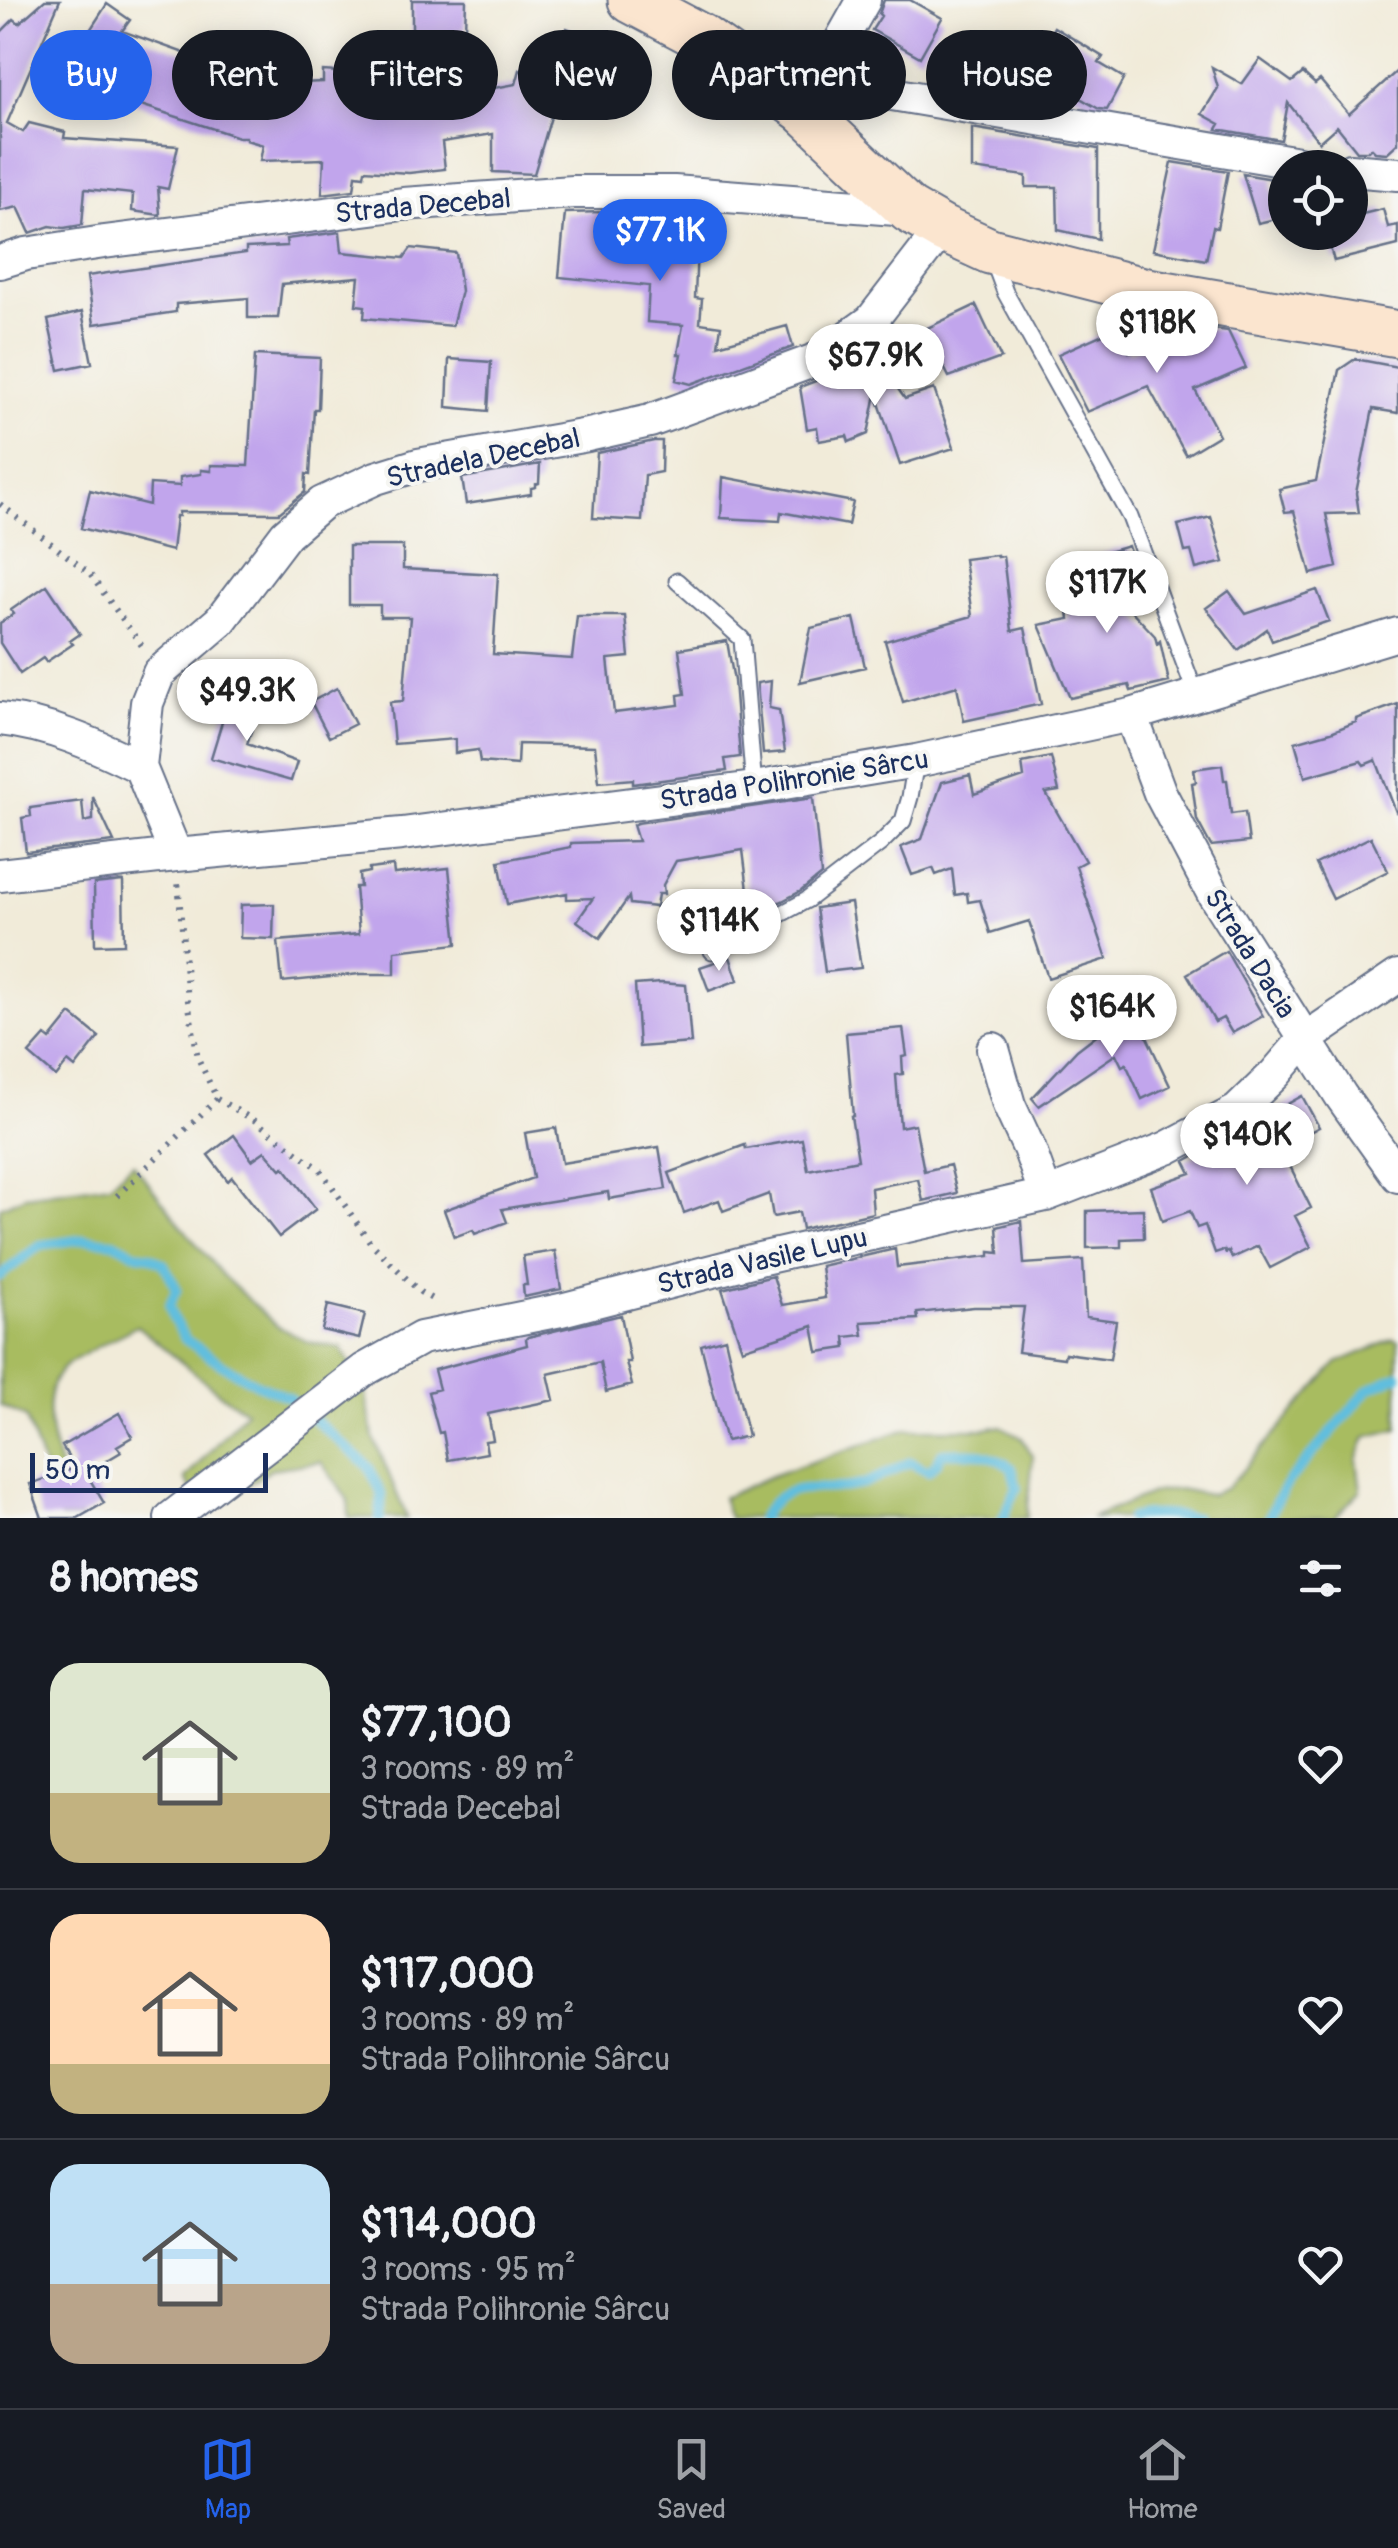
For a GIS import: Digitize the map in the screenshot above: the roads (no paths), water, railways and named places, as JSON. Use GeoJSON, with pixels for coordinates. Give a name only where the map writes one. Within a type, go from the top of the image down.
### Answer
{"type":"FeatureCollection","features":[{"type":"Feature","properties":{"kind":"main road"},"geometry":{"type":"LineString","coordinates":[[631,0],[688,30]]}},
{"type":"Feature","properties":{"kind":"main road"},"geometry":{"type":"LineString","coordinates":[[835,120],[926,220],[990,251],[1147,292],[1398,334]]}},
{"type":"Feature","properties":{"kind":"street"},"geometry":{"type":"LineString","coordinates":[[847,30],[864,0]]}},
{"type":"Feature","properties":{"kind":"street"},"geometry":{"type":"LineString","coordinates":[[906,96],[1268,158]]}},
{"type":"Feature","properties":{"kind":"street"},"geometry":{"type":"LineString","coordinates":[[1368,172],[1398,174]]}},
{"type":"Feature","properties":{"kind":"street","name":"Strada Decebal"},"geometry":{"type":"LineString","coordinates":[[0,262],[26,254],[252,222],[403,204],[573,192],[674,192],[926,220]]}},
{"type":"Feature","properties":{"kind":"street","name":"Stradela Decebal"},"geometry":{"type":"LineString","coordinates":[[140,767],[147,703],[158,673],[220,622],[286,534],[322,503],[376,478],[418,466],[650,421],[818,359],[871,321],[926,220]]}},
{"type":"Feature","properties":{"kind":"street","name":"Strada Polihronie Sârcu"},"geometry":{"type":"LineString","coordinates":[[0,876],[402,834],[754,788],[916,761],[1131,714],[1398,634]]}},
{"type":"Feature","properties":{"kind":"street","name":"Strada Dacia"},"geometry":{"type":"LineString","coordinates":[[1131,714],[1160,793],[1214,895],[1304,1040],[1393,1159]]}},
{"type":"Feature","properties":{"kind":"street"},"geometry":{"type":"LineString","coordinates":[[0,719],[16,720],[92,743],[140,767],[176,855]]}},
{"type":"Feature","properties":{"kind":"street","name":"Strada Vasile Lupu"},"geometry":{"type":"LineString","coordinates":[[170,1518],[364,1370],[421,1338],[560,1310],[759,1258],[1046,1195],[1167,1148],[1237,1112],[1304,1040],[1398,976]]}},
{"type":"Feature","properties":{"kind":"street"},"geometry":{"type":"LineString","coordinates":[[993,1049],[1010,1105],[1046,1195]]}},
{"type":"Feature","properties":{"kind":"lane"},"geometry":{"type":"LineString","coordinates":[[990,251],[1005,292],[1130,517],[1196,694]]}},
{"type":"Feature","properties":{"kind":"lane"},"geometry":{"type":"LineString","coordinates":[[676,581],[742,638],[754,788]]}},
{"type":"Feature","properties":{"kind":"lane"},"geometry":{"type":"LineString","coordinates":[[712,951],[807,900],[881,842],[902,821],[916,761]]}},
{"type":"Feature","properties":{"kind":"waterway"},"geometry":{"type":"LineString","coordinates":[[0,1276],[40,1245],[85,1239],[114,1242],[164,1264],[177,1289],[169,1305],[173,1319],[186,1340],[223,1365],[288,1397],[369,1467],[382,1495],[380,1518]]}},
{"type":"Feature","properties":{"kind":"waterway"},"geometry":{"type":"LineString","coordinates":[[1269,1518],[1289,1481],[1369,1389],[1398,1376]]}},
{"type":"Feature","properties":{"kind":"waterway"},"geometry":{"type":"LineString","coordinates":[[761,1518],[771,1504],[793,1491],[859,1485],[910,1462],[928,1471],[942,1453],[962,1452],[987,1455],[1012,1468],[1017,1488],[1003,1518]]}},
{"type":"Feature","properties":{"kind":"waterway"},"geometry":{"type":"LineString","coordinates":[[1130,1518],[1195,1518]]}}]}
